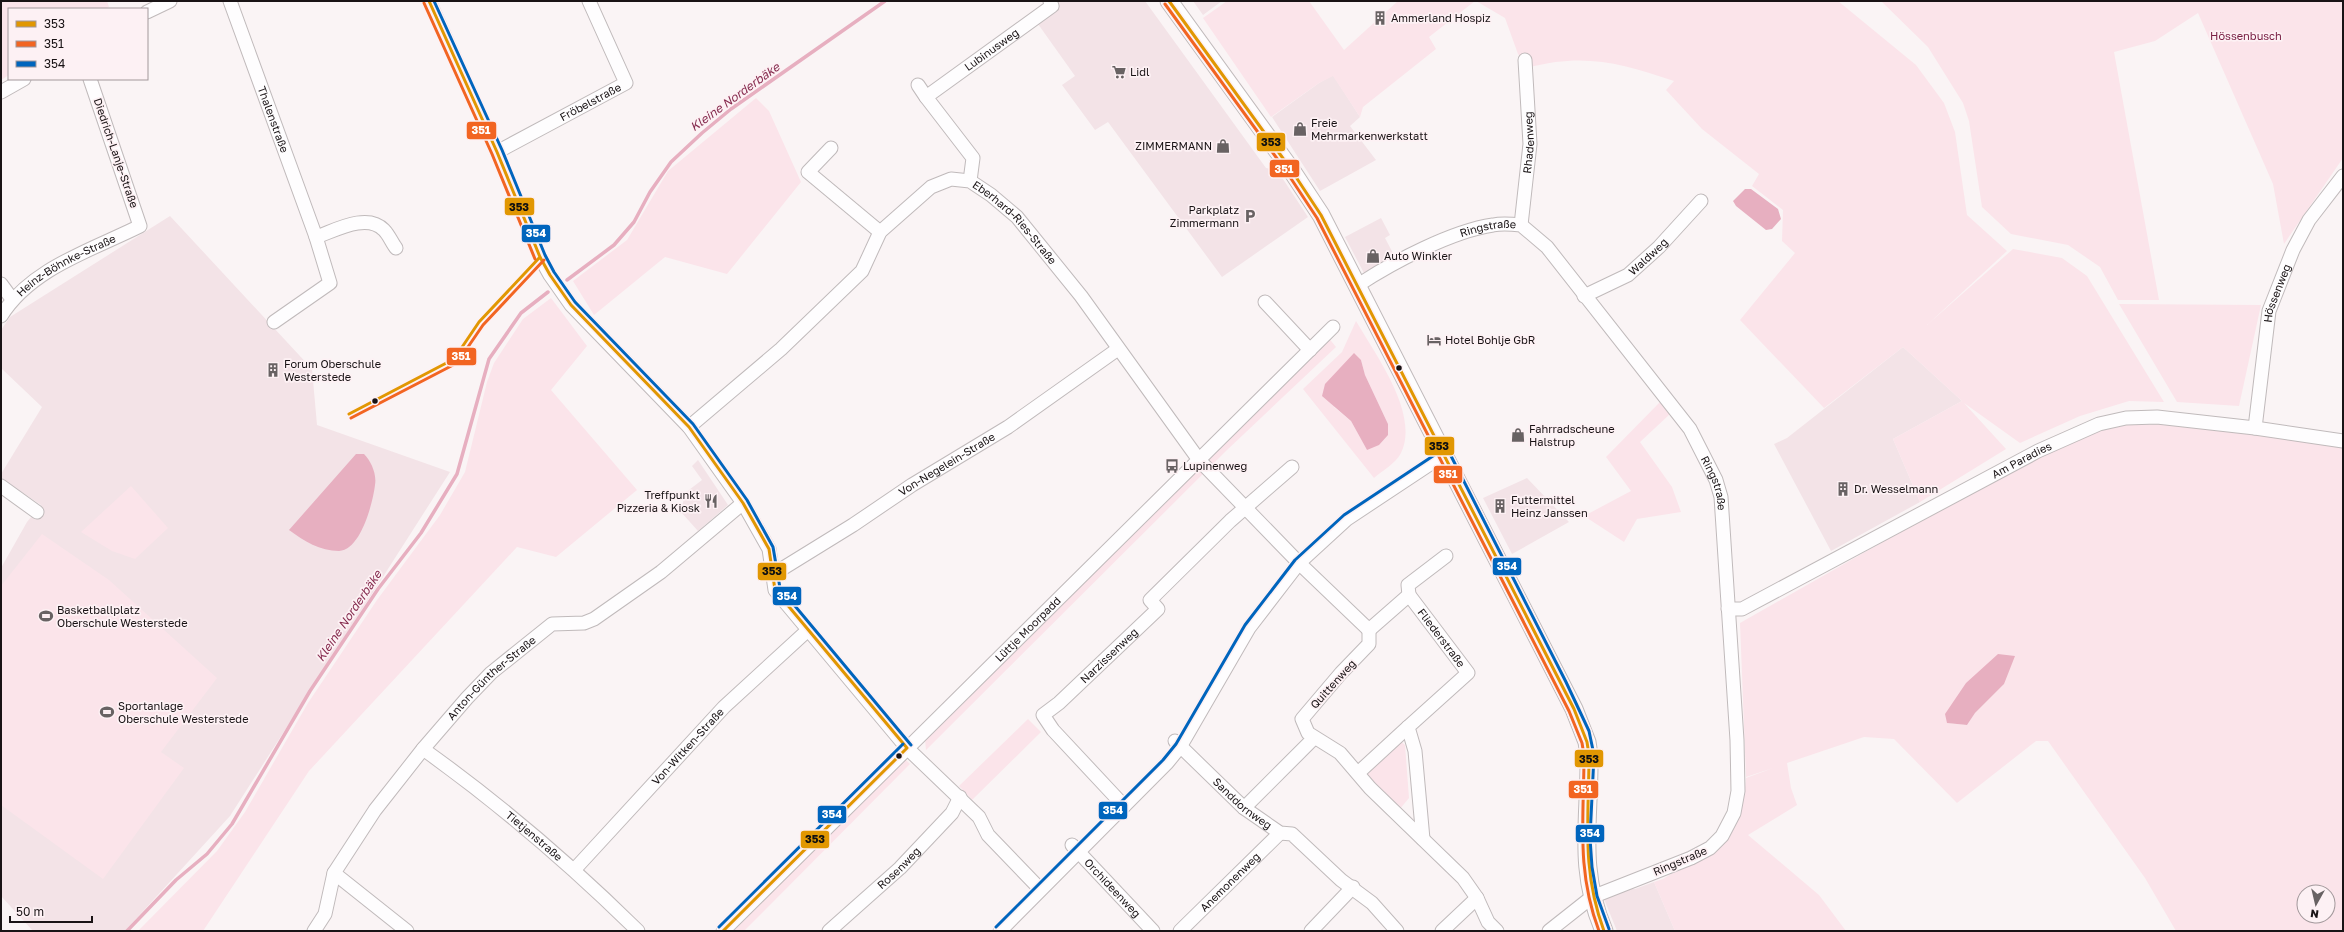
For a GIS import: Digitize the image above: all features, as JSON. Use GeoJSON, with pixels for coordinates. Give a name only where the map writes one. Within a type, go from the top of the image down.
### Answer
{"type":"FeatureCollection","features":[{"type":"Feature","properties":{"kind":"street"},"geometry":{"type":"LineString","coordinates":[[148,12],[170,1]]}},
{"type":"Feature","properties":{"kind":"street","name":"Thalenstraße"},"geometry":{"type":"LineString","coordinates":[[230,1],[316,238],[330,284],[274,322]]}},
{"type":"Feature","properties":{"kind":"street"},"geometry":{"type":"LineString","coordinates":[[429,1],[497,152],[540,257],[550,275],[566,297],[689,427],[743,503],[769,549],[775,590],[907,748],[960,797],[979,817],[988,835],[1040,889]]}},
{"type":"Feature","properties":{"kind":"street","name":"Fröbelstraße"},"geometry":{"type":"LineString","coordinates":[[497,152],[626,83],[590,1]]}},
{"type":"Feature","properties":{"kind":"street","name":"Lubinusweg"},"geometry":{"type":"LineString","coordinates":[[926,97],[1052,6],[1050,1]]}},
{"type":"Feature","properties":{"kind":"street"},"geometry":{"type":"LineString","coordinates":[[1169,1],[1306,191],[1335,240],[1562,684],[1584,733],[1589,759],[1585,852],[1592,897],[1604,931]]}},
{"type":"Feature","properties":{"kind":"street","name":"Rhadenweg"},"geometry":{"type":"LineString","coordinates":[[1521,224],[1530,144],[1525,60]]}},
{"type":"Feature","properties":{"kind":"street"},"geometry":{"type":"LineString","coordinates":[[1,92],[22,80]]}},
{"type":"Feature","properties":{"kind":"street","name":"Diedrich-Lanje-Straße"},"geometry":{"type":"LineString","coordinates":[[90,80],[140,226]]}},
{"type":"Feature","properties":{"kind":"street"},"geometry":{"type":"LineString","coordinates":[[918,85],[973,158],[970,181]]}},
{"type":"Feature","properties":{"kind":"street"},"geometry":{"type":"LineString","coordinates":[[831,148],[808,172],[880,232]]}},
{"type":"Feature","properties":{"kind":"street","name":"Hössenweg"},"geometry":{"type":"LineString","coordinates":[[2255,428],[2269,311],[2293,250],[2310,220],[2343,176]]}},
{"type":"Feature","properties":{"kind":"street","name":"Eberhard-Ries-Straße"},"geometry":{"type":"LineString","coordinates":[[689,427],[781,349],[862,271],[880,232],[931,187],[951,179],[970,181],[992,195],[1017,217],[1081,296],[1199,460]]}},
{"type":"Feature","properties":{"kind":"street","name":"Waldweg"},"geometry":{"type":"LineString","coordinates":[[1584,296],[1628,275],[1659,247],[1701,201]]}},
{"type":"Feature","properties":{"kind":"street"},"geometry":{"type":"LineString","coordinates":[[316,238],[360,222],[373,223],[383,229],[396,248]]}},
{"type":"Feature","properties":{"kind":"street","name":"Ringstraße"},"geometry":{"type":"LineString","coordinates":[[1359,287],[1410,256],[1460,234],[1494,224],[1521,224],[1547,247],[1690,429],[1713,474],[1721,497],[1737,740],[1738,791],[1730,824],[1722,836],[1710,848],[1691,858],[1592,897],[1549,931]]}},
{"type":"Feature","properties":{"kind":"street","name":"Heinz-Böhnke-Straße"},"geometry":{"type":"LineString","coordinates":[[1,316],[12,299],[74,256],[140,226]]}},
{"type":"Feature","properties":{"kind":"street"},"geometry":{"type":"LineString","coordinates":[[1,284],[12,299]]}},
{"type":"Feature","properties":{"kind":"street"},"geometry":{"type":"LineString","coordinates":[[1265,302],[1310,350]]}},
{"type":"Feature","properties":{"kind":"street","name":"Lüttje Moorpadd"},"geometry":{"type":"LineString","coordinates":[[723,931],[1333,327]]}},
{"type":"Feature","properties":{"kind":"street","name":"Von-Negelein-Straße"},"geometry":{"type":"LineString","coordinates":[[772,575],[853,525],[912,485],[1008,427],[1118,349]]}},
{"type":"Feature","properties":{"kind":"street","name":"Am Paradies"},"geometry":{"type":"LineString","coordinates":[[1728,610],[1742,609],[2038,451],[2099,424],[2126,418],[2157,417],[2255,428],[2343,441]]}},
{"type":"Feature","properties":{"kind":"street"},"geometry":{"type":"LineString","coordinates":[[1000,931],[1040,889],[1075,848],[1124,806],[1177,743],[1249,628],[1299,563],[1347,520],[1445,454]]}},
{"type":"Feature","properties":{"kind":"street"},"geometry":{"type":"LineString","coordinates":[[1199,460],[1299,563],[1369,630],[1409,595],[1408,585],[1446,556]]}},
{"type":"Feature","properties":{"kind":"street"},"geometry":{"type":"LineString","coordinates":[[1245,508],[1292,467]]}},
{"type":"Feature","properties":{"kind":"street"},"geometry":{"type":"LineString","coordinates":[[1,486],[37,512]]}},
{"type":"Feature","properties":{"kind":"street","name":"Anton-Günther-Straße"},"geometry":{"type":"LineString","coordinates":[[314,931],[324,914],[334,873],[375,810],[423,749],[491,673],[540,632],[552,624],[584,623],[594,619],[661,572],[743,503]]}},
{"type":"Feature","properties":{"kind":"street","name":"Narzissenweg"},"geometry":{"type":"LineString","coordinates":[[1124,806],[1053,730],[1043,715],[1059,703],[1158,609],[1150,600],[1245,508]]}},
{"type":"Feature","properties":{"kind":"street","name":"Fliederstraße"},"geometry":{"type":"LineString","coordinates":[[1358,773],[1468,673],[1409,595]]}},
{"type":"Feature","properties":{"kind":"street","name":"Von-Witken-Straße"},"geometry":{"type":"LineString","coordinates":[[574,870],[724,707],[808,630]]}},
{"type":"Feature","properties":{"kind":"street","name":"Quittenweg"},"geometry":{"type":"LineString","coordinates":[[1369,630],[1370,644],[1341,673],[1302,719],[1308,732],[1314,738],[1340,753],[1370,788],[1423,839]]}},
{"type":"Feature","properties":{"kind":"street"},"geometry":{"type":"LineString","coordinates":[[1408,727],[1414,751],[1423,839],[1463,878],[1477,898],[1488,922],[1497,931]]}},
{"type":"Feature","properties":{"kind":"street"},"geometry":{"type":"LineString","coordinates":[[1244,808],[1314,738]]}},
{"type":"Feature","properties":{"kind":"street","name":"Sanddornweg"},"geometry":{"type":"LineString","coordinates":[[1177,743],[1244,808],[1280,833],[1292,834],[1341,880],[1353,887],[1372,903],[1397,931]]}},
{"type":"Feature","properties":{"kind":"street","name":"Tietjenstraße"},"geometry":{"type":"LineString","coordinates":[[423,749],[493,801],[574,870],[638,931]]}},
{"type":"Feature","properties":{"kind":"street","name":"Rosenweg"},"geometry":{"type":"LineString","coordinates":[[829,931],[900,868],[952,813],[960,797]]}},
{"type":"Feature","properties":{"kind":"street","name":"Anemonenweg"},"geometry":{"type":"LineString","coordinates":[[1180,931],[1280,833]]}},
{"type":"Feature","properties":{"kind":"street","name":"Orchideenweg"},"geometry":{"type":"LineString","coordinates":[[1075,848],[1153,931]]}},
{"type":"Feature","properties":{"kind":"street"},"geometry":{"type":"LineString","coordinates":[[334,873],[408,931]]}},
{"type":"Feature","properties":{"kind":"street"},"geometry":{"type":"LineString","coordinates":[[1311,931],[1353,887]]}},
{"type":"Feature","properties":{"kind":"street"},"geometry":{"type":"LineString","coordinates":[[1442,931],[1477,898]]}},
{"type":"Feature","properties":{"kind":"shaded area"},"geometry":{"type":"Polygon","coordinates":[[[1057,1],[1145,1],[1266,168],[1277,170],[1308,217],[1222,277],[1108,122],[1095,130],[1062,85],[1075,76],[1038,24],[1059,7],[1057,1]]]}},
{"type":"Feature","properties":{"kind":"shaded area"},"geometry":{"type":"Polygon","coordinates":[[[1193,1],[1222,1],[1203,15],[1193,1]]]}},
{"type":"Feature","properties":{"kind":"shaded area"},"geometry":{"type":"Polygon","coordinates":[[[1333,75],[1360,117],[1350,126],[1376,160],[1320,191],[1272,117],[1319,83],[1333,75]]]}},
{"type":"Feature","properties":{"kind":"shaded area"},"geometry":{"type":"Polygon","coordinates":[[[1745,189],[1751,189],[1778,209],[1781,219],[1772,229],[1766,230],[1736,206],[1733,201],[1745,189]]]}},
{"type":"Feature","properties":{"kind":"shaded area"},"geometry":{"type":"Polygon","coordinates":[[[170,216],[312,369],[317,425],[450,472],[230,816],[125,931],[33,931],[1,896],[1,568],[27,522],[41,505],[1,478],[1,474],[42,407],[1,368],[1,330],[10,317],[170,216]]]}},
{"type":"Feature","properties":{"kind":"shaded area"},"geometry":{"type":"Polygon","coordinates":[[[1381,218],[1390,235],[1385,238],[1396,259],[1365,275],[1345,237],[1381,218]]]}},
{"type":"Feature","properties":{"kind":"shaded area"},"geometry":{"type":"Polygon","coordinates":[[[1903,347],[1962,401],[1893,439],[1920,502],[1831,551],[1774,444],[1787,438],[1903,347]]]}},
{"type":"Feature","properties":{"kind":"shaded area"},"geometry":{"type":"Polygon","coordinates":[[[1354,353],[1361,360],[1365,375],[1388,424],[1388,435],[1379,445],[1367,450],[1351,421],[1322,396],[1325,384],[1354,353]]]}},
{"type":"Feature","properties":{"kind":"shaded area"},"geometry":{"type":"Polygon","coordinates":[[[356,454],[364,454],[367,457],[373,468],[375,481],[374,493],[369,513],[360,534],[354,543],[347,549],[332,551],[306,541],[289,530],[356,454]]]}},
{"type":"Feature","properties":{"kind":"shaded area"},"geometry":{"type":"Polygon","coordinates":[[[698,460],[728,505],[698,531],[681,512],[685,493],[702,480],[692,466],[698,460]]]}},
{"type":"Feature","properties":{"kind":"shaded area"},"geometry":{"type":"Polygon","coordinates":[[[1527,478],[1569,522],[1512,554],[1483,498],[1527,478]]]}},
{"type":"Feature","properties":{"kind":"shaded area"},"geometry":{"type":"Polygon","coordinates":[[[1998,654],[2015,656],[2004,684],[1975,713],[1967,725],[1947,723],[1945,714],[1966,683],[1998,654]]]}},
{"type":"Feature","properties":{"kind":"shaded area"},"geometry":{"type":"Polygon","coordinates":[[[1654,882],[1675,931],[1617,931],[1604,899],[1628,888],[1635,889],[1654,882]]]}},
{"type":"Feature","properties":{"kind":"green space"},"geometry":{"type":"Polygon","coordinates":[[[1,1],[107,1],[109,7],[107,8],[8,8],[8,76],[1,80],[1,1]]]}},
{"type":"Feature","properties":{"kind":"green space"},"geometry":{"type":"Polygon","coordinates":[[[1227,1],[1309,1],[1344,50],[1398,1],[1475,1],[1429,37],[1436,49],[1363,107],[1360,117],[1333,76],[1319,83],[1271,117],[1203,18],[1227,1]]]}},
{"type":"Feature","properties":{"kind":"green space"},"geometry":{"type":"Polygon","coordinates":[[[1476,1],[1838,1],[1916,65],[1944,103],[1955,132],[1967,215],[2007,251],[1927,325],[2013,249],[2062,258],[2087,276],[2164,402],[2129,401],[2080,416],[2020,443],[1964,403],[2006,449],[1920,502],[1893,439],[1962,401],[1903,347],[1824,408],[1740,320],[1795,253],[1782,241],[1783,210],[1752,186],[1759,174],[1702,129],[1666,90],[1674,81],[1637,69],[1603,62],[1568,61],[1530,67],[1518,54],[1505,18],[1476,1]]]}},
{"type":"Feature","properties":{"kind":"green space","name":"Hössenbusch"},"geometry":{"type":"Polygon","coordinates":[[[1881,1],[2343,1],[2343,158],[2284,244],[2273,184],[2198,13],[2155,41],[2114,52],[2159,300],[2118,300],[2100,267],[2068,245],[2011,234],[1982,207],[1969,121],[1963,103],[1928,47],[1881,1]]]}},
{"type":"Feature","properties":{"kind":"green space"},"geometry":{"type":"Polygon","coordinates":[[[756,98],[769,111],[801,182],[727,274],[665,257],[594,315],[573,281],[627,240],[668,171],[756,98]]]}},
{"type":"Feature","properties":{"kind":"green space"},"geometry":{"type":"Polygon","coordinates":[[[551,298],[587,346],[551,390],[637,490],[556,557],[517,547],[309,771],[203,931],[138,931],[217,851],[245,812],[308,703],[377,600],[440,515],[465,472],[487,382],[494,363],[523,319],[551,298]]]}},
{"type":"Feature","properties":{"kind":"green space"},"geometry":{"type":"Polygon","coordinates":[[[2119,304],[2261,305],[2239,406],[2177,402],[2119,304]]]}},
{"type":"Feature","properties":{"kind":"green space"},"geometry":{"type":"Polygon","coordinates":[[[1356,321],[1384,367],[1393,385],[1405,421],[1405,437],[1399,457],[1374,478],[1303,389],[1342,352],[1356,321]],[[1361,360],[1334,407],[1351,421],[1367,450],[1388,424],[1365,375],[1361,360]]]}},
{"type":"Feature","properties":{"kind":"green space"},"geometry":{"type":"Polygon","coordinates":[[[1328,337],[1336,347],[1227,450],[926,750],[925,739],[1328,337]]]}},
{"type":"Feature","properties":{"kind":"green space"},"geometry":{"type":"Polygon","coordinates":[[[1661,401],[1670,414],[1640,442],[1672,487],[1681,512],[1637,519],[1624,542],[1584,516],[1631,491],[1606,457],[1661,401]]]}},
{"type":"Feature","properties":{"kind":"green space"},"geometry":{"type":"Polygon","coordinates":[[[2159,424],[2256,434],[2343,447],[2343,931],[2176,931],[2145,878],[2048,741],[2036,741],[1957,803],[1894,739],[1864,737],[1787,763],[1791,788],[1797,805],[1748,835],[1819,895],[1846,931],[1675,931],[1654,882],[1704,858],[1724,844],[1735,827],[1739,817],[1744,797],[1746,778],[1773,768],[1746,777],[1740,623],[2013,468],[2102,430],[2127,425],[2159,424]],[[2004,684],[1947,723],[1967,725],[1975,713],[2004,684]]]}},
{"type":"Feature","properties":{"kind":"green space"},"geometry":{"type":"Polygon","coordinates":[[[131,486],[168,528],[135,559],[112,551],[81,532],[131,486]]]}},
{"type":"Feature","properties":{"kind":"green space","name":"Sportanlage Oberschule Westerstede"},"geometry":{"type":"Polygon","coordinates":[[[42,534],[109,580],[217,678],[161,752],[184,768],[103,879],[1,805],[1,586],[42,534]]]}},
{"type":"Feature","properties":{"kind":"green space"},"geometry":{"type":"Polygon","coordinates":[[[1028,719],[1041,732],[972,800],[959,786],[1028,719]]]}},
{"type":"Feature","properties":{"kind":"green space"},"geometry":{"type":"Polygon","coordinates":[[[1399,740],[1405,745],[1409,798],[1399,810],[1364,775],[1399,740]]]}},
{"type":"Feature","properties":{"kind":"green space"},"geometry":{"type":"Polygon","coordinates":[[[905,759],[910,764],[744,931],[730,931],[905,759]]]}},
{"type":"Feature","properties":{"kind":"waterway","name":"Kleine Norderbäke"},"geometry":{"type":"LineString","coordinates":[[567,280],[614,245],[634,222],[650,192],[671,162],[702,133],[731,109],[885,1]]}},
{"type":"Feature","properties":{"kind":"waterway","name":"Kleine Norderbäke"},"geometry":{"type":"LineString","coordinates":[[127,931],[176,880],[207,854],[232,824],[310,691],[378,589],[421,533],[457,474],[489,359],[521,313],[548,292]]}},
{"type":"Feature","properties":{"kind":"transit line","name":"353"},"geometry":{"type":"LineString","coordinates":[[429,1],[497,152],[540,257],[550,275],[571,305],[689,427],[743,503],[769,549],[775,590],[907,748]]}},
{"type":"Feature","properties":{"kind":"transit line","name":"354"},"geometry":{"type":"LineString","coordinates":[[434,1],[502,150],[545,255],[554,272],[575,302],[693,424],[747,500],[773,547],[780,588],[911,745]]}},
{"type":"Feature","properties":{"kind":"transit line","name":"353"},"geometry":{"type":"LineString","coordinates":[[1169,1],[1290,168],[1321,215],[1574,709],[1587,742],[1589,755],[1589,865],[1592,886],[1604,931]]}},
{"type":"Feature","properties":{"kind":"transit line","name":"351"},"geometry":{"type":"LineString","coordinates":[[424,3],[492,154],[535,259]]}},
{"type":"Feature","properties":{"kind":"transit line","name":"351"},"geometry":{"type":"LineString","coordinates":[[1165,4],[1286,171],[1317,218],[1569,711],[1582,743],[1584,755],[1584,865],[1587,887],[1599,931]]}},
{"type":"Feature","properties":{"kind":"transit line","name":"353"},"geometry":{"type":"LineString","coordinates":[[349,414],[454,359],[479,322],[540,257]]}},
{"type":"Feature","properties":{"kind":"transit line","name":"351"},"geometry":{"type":"LineString","coordinates":[[351,418],[457,363],[483,325],[544,260]]}},
{"type":"Feature","properties":{"kind":"transit line","name":"354"},"geometry":{"type":"LineString","coordinates":[[996,927],[1163,760],[1176,744],[1245,625],[1295,560],[1344,515],[1442,450]]}},
{"type":"Feature","properties":{"kind":"transit line","name":"354"},"geometry":{"type":"LineString","coordinates":[[1449,452],[1566,682],[1589,731],[1594,755],[1590,838],[1592,867],[1597,896],[1609,929]]}},
{"type":"Feature","properties":{"kind":"transit line","name":"354"},"geometry":{"type":"LineString","coordinates":[[719,927],[903,744]]}},
{"type":"Feature","properties":{"kind":"transit line","name":"353"},"geometry":{"type":"LineString","coordinates":[[723,931],[907,748]]}},
{"type":"Feature","properties":{"kind":"place","name":"Ammerland Hospiz"},"geometry":{"type":"Point","coordinates":[1380,18]}},
{"type":"Feature","properties":{"kind":"place","name":"Lidl"},"geometry":{"type":"Point","coordinates":[1119,72]}},
{"type":"Feature","properties":{"kind":"place","name":"Freie Mehrmarkenwerkstatt"},"geometry":{"type":"Point","coordinates":[1300,129]}},
{"type":"Feature","properties":{"kind":"place","name":"ZIMMERMANN"},"geometry":{"type":"Point","coordinates":[1223,146]}},
{"type":"Feature","properties":{"kind":"place","name":"Parkplatz Zimmermann"},"geometry":{"type":"Point","coordinates":[1250,216]}},
{"type":"Feature","properties":{"kind":"place","name":"Auto Winkler"},"geometry":{"type":"Point","coordinates":[1373,256]}},
{"type":"Feature","properties":{"kind":"place","name":"Hotel Bohlje GbR"},"geometry":{"type":"Point","coordinates":[1434,340]}},
{"type":"Feature","properties":{"kind":"place","name":"Forum Oberschule Westerstede"},"geometry":{"type":"Point","coordinates":[273,370]}},
{"type":"Feature","properties":{"kind":"place","name":"Fahrradscheune Halstrup"},"geometry":{"type":"Point","coordinates":[1518,435]}},
{"type":"Feature","properties":{"kind":"place","name":"Lupinenweg"},"geometry":{"type":"Point","coordinates":[1172,466]}},
{"type":"Feature","properties":{"kind":"place","name":"Dr. Wesselmann"},"geometry":{"type":"Point","coordinates":[1843,489]}},
{"type":"Feature","properties":{"kind":"place","name":"Treffpunkt Pizzeria & Kiosk"},"geometry":{"type":"Point","coordinates":[711,501]}},
{"type":"Feature","properties":{"kind":"place","name":"Futtermittel Heinz Janssen"},"geometry":{"type":"Point","coordinates":[1500,506]}},
{"type":"Feature","properties":{"kind":"place","name":"Basketballplatz Oberschule Westerstede"},"geometry":{"type":"Point","coordinates":[46,616]}},
{"type":"Feature","properties":{"kind":"place","name":"Sportanlage Oberschule Westerstede"},"geometry":{"type":"Point","coordinates":[107,712]}}]}
